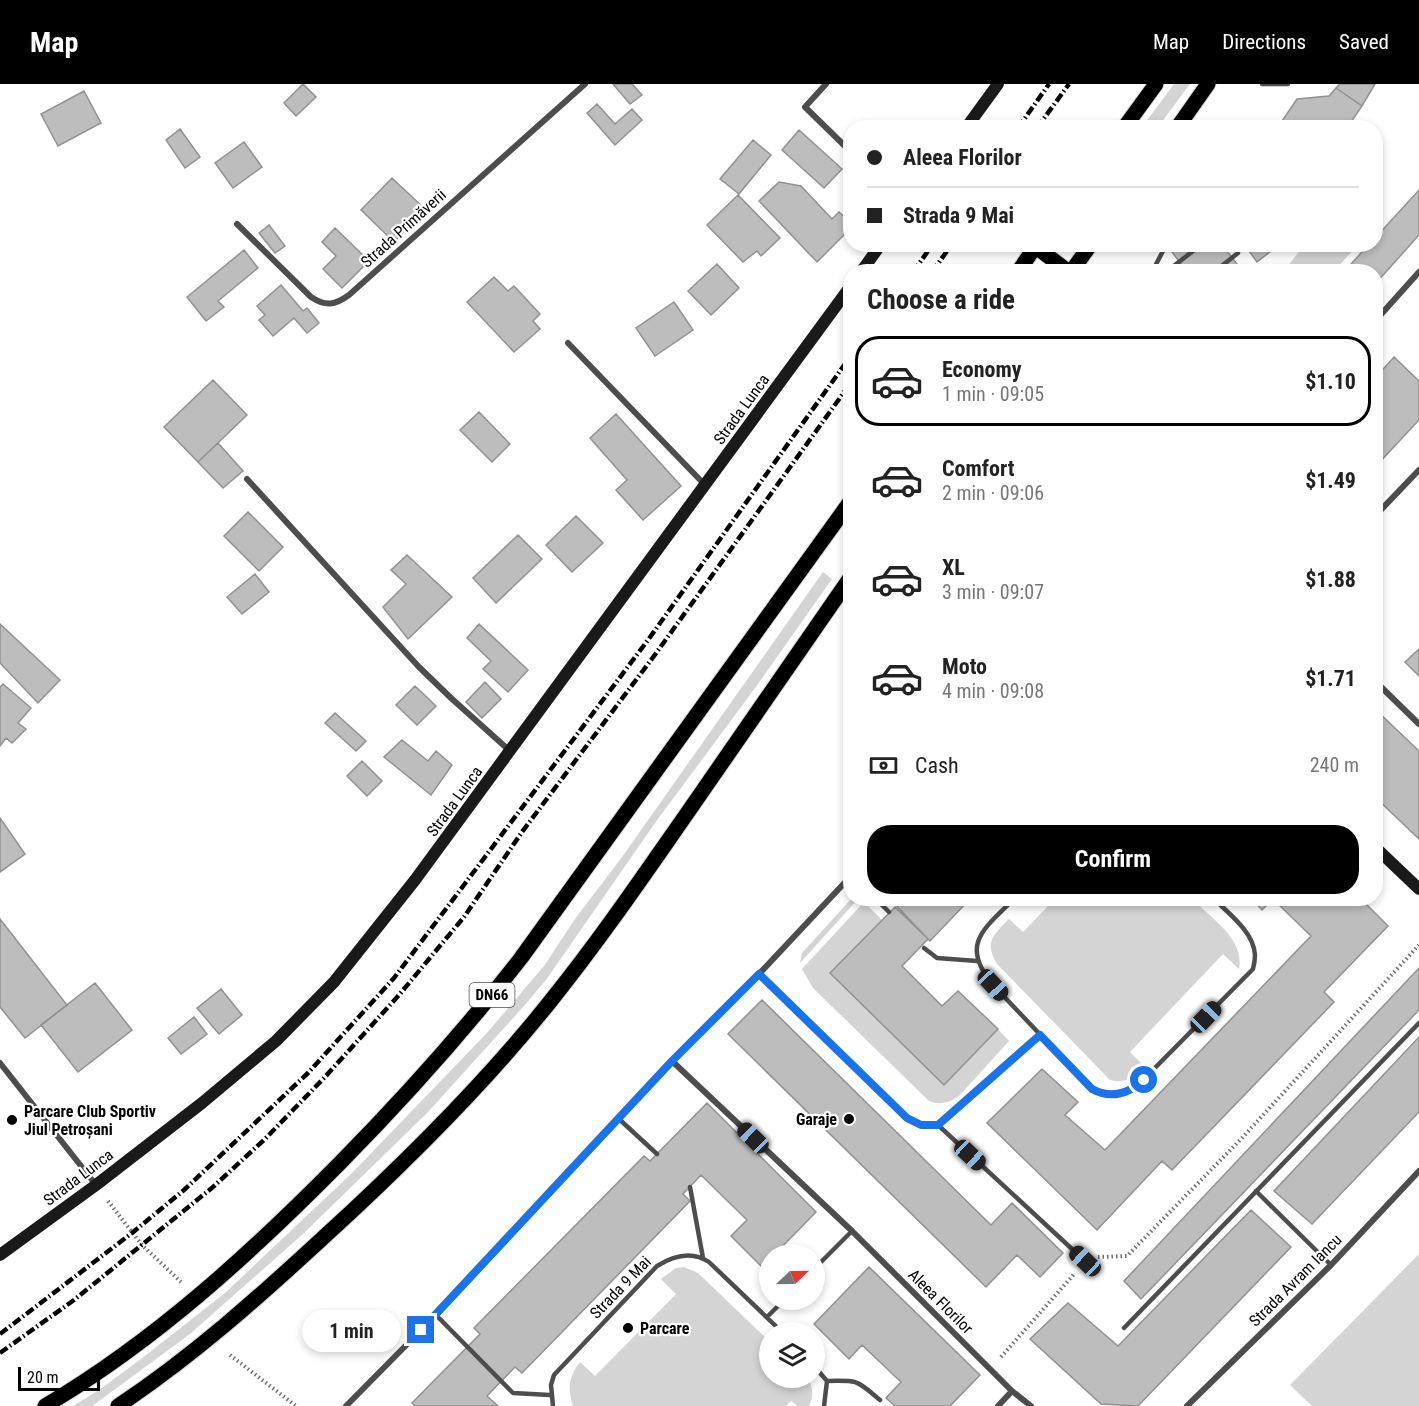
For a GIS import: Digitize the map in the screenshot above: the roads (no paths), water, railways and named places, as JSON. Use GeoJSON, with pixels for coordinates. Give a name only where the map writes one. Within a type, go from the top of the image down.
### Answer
{"type":"FeatureCollection","features":[{"type":"Feature","properties":{"kind":"main road"},"geometry":{"type":"LineString","coordinates":[[972,120],[998,84]]}},
{"type":"Feature","properties":{"kind":"main road"},"geometry":{"type":"LineString","coordinates":[[1130,120],[1156,84]]}},
{"type":"Feature","properties":{"kind":"main road"},"geometry":{"type":"LineString","coordinates":[[1183,120],[1208,84]]}},
{"type":"Feature","properties":{"kind":"main road"},"geometry":{"type":"LineString","coordinates":[[1044,252],[1060,264]]}},
{"type":"Feature","properties":{"kind":"main road","name":"Strada Lunca"},"geometry":{"type":"LineString","coordinates":[[0,1255],[202,1103],[276,1041],[334,982],[415,880],[843,297]]}},
{"type":"Feature","properties":{"kind":"main road","name":"DN66"},"geometry":{"type":"LineString","coordinates":[[45,1406],[134,1348],[221,1278],[309,1194],[404,1097],[482,1009],[521,958],[843,511]]}},
{"type":"Feature","properties":{"kind":"main road","name":"DN66"},"geometry":{"type":"LineString","coordinates":[[118,1406],[155,1382],[248,1308],[428,1138],[494,1066],[552,1000],[609,926],[843,588]]}},
{"type":"Feature","properties":{"kind":"main road"},"geometry":{"type":"LineString","coordinates":[[1383,855],[1419,889]]}},
{"type":"Feature","properties":{"kind":"street"},"geometry":{"type":"LineString","coordinates":[[572,84],[578,90]]}},
{"type":"Feature","properties":{"kind":"street","name":"Strada Primăverii"},"geometry":{"type":"LineString","coordinates":[[237,224],[311,297],[322,304],[337,303],[349,295],[585,84]]}},
{"type":"Feature","properties":{"kind":"street"},"geometry":{"type":"LineString","coordinates":[[826,84],[805,107],[843,144]]}},
{"type":"Feature","properties":{"kind":"street"},"geometry":{"type":"LineString","coordinates":[[1383,312],[1419,272]]}},
{"type":"Feature","properties":{"kind":"street"},"geometry":{"type":"LineString","coordinates":[[568,343],[706,486]]}},
{"type":"Feature","properties":{"kind":"street"},"geometry":{"type":"LineString","coordinates":[[1383,508],[1419,470]]}},
{"type":"Feature","properties":{"kind":"street"},"geometry":{"type":"LineString","coordinates":[[248,479],[419,667],[510,751]]}},
{"type":"Feature","properties":{"kind":"street"},"geometry":{"type":"LineString","coordinates":[[1383,689],[1419,724]]}},
{"type":"Feature","properties":{"kind":"street"},"geometry":{"type":"LineString","coordinates":[[346,1406],[436,1315],[672,1061],[759,974],[843,884]]}},
{"type":"Feature","properties":{"kind":"street"},"geometry":{"type":"LineString","coordinates":[[672,1061],[852,1231]]}},
{"type":"Feature","properties":{"kind":"street"},"geometry":{"type":"LineString","coordinates":[[0,1063],[96,1185]]}},
{"type":"Feature","properties":{"kind":"street","name":"Strada Avram Iancu"},"geometry":{"type":"LineString","coordinates":[[1187,1406],[1330,1265],[1419,1171]]}},
{"type":"Feature","properties":{"kind":"street","name":"Aleea Florilor"},"geometry":{"type":"LineString","coordinates":[[852,1231],[1012,1391],[1031,1406]]}},
{"type":"Feature","properties":{"kind":"street"},"geometry":{"type":"LineString","coordinates":[[998,1406],[1012,1391]]}},
{"type":"Feature","properties":{"kind":"lane"},"geometry":{"type":"LineString","coordinates":[[1262,84],[1288,84]]}},
{"type":"Feature","properties":{"kind":"lane"},"geometry":{"type":"LineString","coordinates":[[1176,264],[1192,252]]}},
{"type":"Feature","properties":{"kind":"lane"},"geometry":{"type":"LineString","coordinates":[[1224,264],[1238,253]]}},
{"type":"Feature","properties":{"kind":"lane"},"geometry":{"type":"LineString","coordinates":[[883,906],[889,912]]}},
{"type":"Feature","properties":{"kind":"lane"},"geometry":{"type":"LineString","coordinates":[[1007,906],[979,937],[976,944],[977,961],[993,985],[1092,1089],[1109,1095],[1134,1089],[1253,969],[1255,956],[1250,939],[1222,906]]}},
{"type":"Feature","properties":{"kind":"lane"},"geometry":{"type":"LineString","coordinates":[[924,948],[937,958],[977,961]]}},
{"type":"Feature","properties":{"kind":"lane"},"geometry":{"type":"LineString","coordinates":[[759,974],[907,1118],[921,1125],[938,1125],[1040,1035]]}},
{"type":"Feature","properties":{"kind":"lane"},"geometry":{"type":"LineString","coordinates":[[1124,1328],[1419,1023]]}},
{"type":"Feature","properties":{"kind":"lane"},"geometry":{"type":"LineString","coordinates":[[619,1119],[657,1154]]}},
{"type":"Feature","properties":{"kind":"lane"},"geometry":{"type":"LineString","coordinates":[[938,1125],[1085,1261]]}},
{"type":"Feature","properties":{"kind":"lane"},"geometry":{"type":"LineString","coordinates":[[690,1187],[703,1258],[772,1322]]}},
{"type":"Feature","properties":{"kind":"lane"},"geometry":{"type":"LineString","coordinates":[[1256,1191],[1330,1265]]}},
{"type":"Feature","properties":{"kind":"lane"},"geometry":{"type":"LineString","coordinates":[[825,1258],[852,1231]]}},
{"type":"Feature","properties":{"kind":"lane","name":"Strada 9 Mai"},"geometry":{"type":"LineString","coordinates":[[550,1395],[554,1375],[657,1266],[676,1256],[693,1255],[703,1258]]}},
{"type":"Feature","properties":{"kind":"lane"},"geometry":{"type":"LineString","coordinates":[[767,1317],[774,1310]]}},
{"type":"Feature","properties":{"kind":"lane"},"geometry":{"type":"LineString","coordinates":[[436,1315],[513,1393],[550,1395],[553,1406]]}},
{"type":"Feature","properties":{"kind":"lane"},"geometry":{"type":"LineString","coordinates":[[824,1406],[827,1381],[825,1379]]}},
{"type":"Feature","properties":{"kind":"lane"},"geometry":{"type":"LineString","coordinates":[[827,1381],[852,1380],[880,1400]]}},
{"type":"Feature","properties":{"kind":"railway"},"geometry":{"type":"LineString","coordinates":[[1024,120],[1049,84]]}},
{"type":"Feature","properties":{"kind":"railway"},"geometry":{"type":"LineString","coordinates":[[1043,120],[1069,84]]}},
{"type":"Feature","properties":{"kind":"railway"},"geometry":{"type":"LineString","coordinates":[[919,264],[927,252]]}},
{"type":"Feature","properties":{"kind":"railway"},"geometry":{"type":"LineString","coordinates":[[938,264],[946,252]]}},
{"type":"Feature","properties":{"kind":"railway"},"geometry":{"type":"LineString","coordinates":[[0,1334],[132,1233],[184,1190],[308,1073],[394,978],[648,640],[843,367]]}},
{"type":"Feature","properties":{"kind":"railway"},"geometry":{"type":"LineString","coordinates":[[0,1353],[74,1300],[213,1187],[265,1139],[399,995],[464,917],[522,832],[654,656],[843,394]]}},
{"type":"Feature","properties":{"kind":"place","name":"Garaje"},"geometry":{"type":"Point","coordinates":[849,1119]}},
{"type":"Feature","properties":{"kind":"place","name":"Parcare Club Sportiv Jiul Petroșani"},"geometry":{"type":"Point","coordinates":[12,1120]}},
{"type":"Feature","properties":{"kind":"place","name":"Parcare"},"geometry":{"type":"Point","coordinates":[628,1328]}}]}
